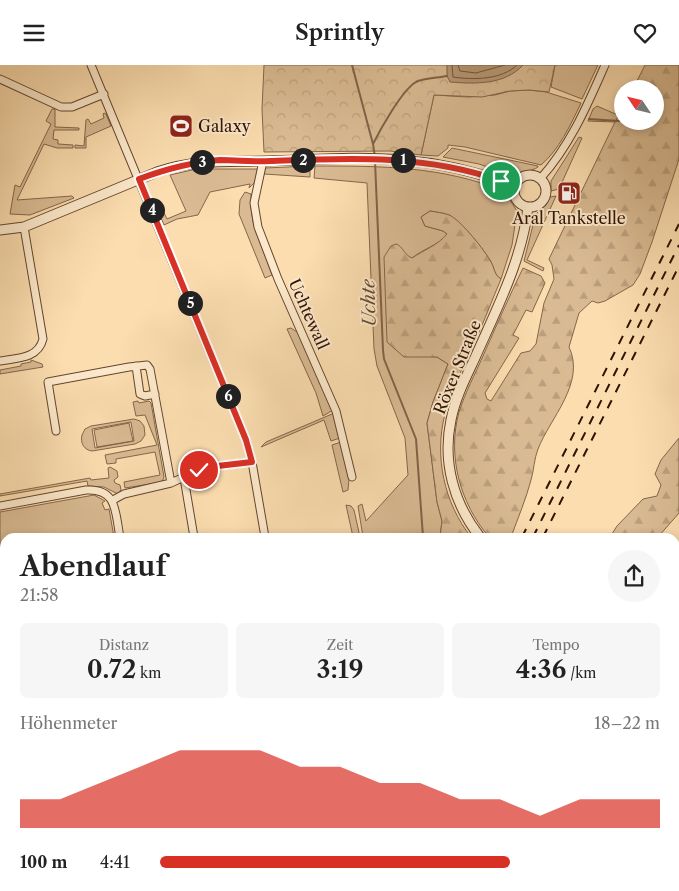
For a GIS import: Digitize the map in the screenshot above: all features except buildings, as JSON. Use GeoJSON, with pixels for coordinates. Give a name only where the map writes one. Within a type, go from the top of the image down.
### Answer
{"type":"FeatureCollection","features":[{"type":"Feature","properties":{"kind":"street"},"geometry":{"type":"LineString","coordinates":[[91,65],[246,440],[252,462],[264,533]]}},
{"type":"Feature","properties":{"kind":"street"},"geometry":{"type":"LineString","coordinates":[[540,179],[570,139],[605,65]]}},
{"type":"Feature","properties":{"kind":"street"},"geometry":{"type":"LineString","coordinates":[[0,79],[61,107],[72,107],[104,94]]}},
{"type":"Feature","properties":{"kind":"street"},"geometry":{"type":"LineString","coordinates":[[0,230],[24,227],[167,168],[190,163],[221,160],[380,159],[418,162],[452,167],[485,175],[515,186]]}},
{"type":"Feature","properties":{"kind":"street","name":"Uchtewall"},"geometry":{"type":"LineString","coordinates":[[262,161],[254,203],[258,227],[278,279],[336,411],[352,477]]}},
{"type":"Feature","properties":{"kind":"street"},"geometry":{"type":"LineString","coordinates":[[526,176],[540,179],[545,189],[544,197],[536,205],[528,207],[516,199],[514,191],[518,181],[526,176]]}},
{"type":"Feature","properties":{"kind":"street","name":"Röxer Straße"},"geometry":{"type":"LineString","coordinates":[[477,533],[462,510],[454,489],[448,455],[450,426],[458,394],[516,262],[522,242],[528,207]]}},
{"type":"Feature","properties":{"kind":"street"},"geometry":{"type":"LineString","coordinates":[[0,361],[30,356],[39,348],[43,339],[24,227]]}},
{"type":"Feature","properties":{"kind":"street"},"geometry":{"type":"LineString","coordinates":[[136,366],[140,393],[145,395],[155,394]]}},
{"type":"Feature","properties":{"kind":"street"},"geometry":{"type":"LineString","coordinates":[[56,431],[48,381],[136,366],[149,366],[171,483]]}},
{"type":"Feature","properties":{"kind":"street"},"geometry":{"type":"LineString","coordinates":[[113,500],[124,493],[171,483],[209,467],[252,462]]}},
{"type":"Feature","properties":{"kind":"street"},"geometry":{"type":"LineString","coordinates":[[184,478],[193,533]]}},
{"type":"Feature","properties":{"kind":"street"},"geometry":{"type":"LineString","coordinates":[[0,506],[96,490],[104,491],[113,500],[119,533]]}},
{"type":"Feature","properties":{"kind":"green space"},"geometry":{"type":"Polygon","coordinates":[[[264,65],[555,65],[549,92],[510,91],[482,97],[434,95],[421,155],[390,151],[264,152],[262,109],[264,65]]]}},
{"type":"Feature","properties":{"kind":"green space"},"geometry":{"type":"Polygon","coordinates":[[[555,65],[598,65],[582,99],[551,87],[555,65]]]}},
{"type":"Feature","properties":{"kind":"green space"},"geometry":{"type":"Polygon","coordinates":[[[645,65],[679,65],[679,159],[640,274],[633,285],[605,301],[598,303],[592,301],[579,313],[569,347],[573,360],[573,374],[570,387],[538,449],[529,487],[512,533],[486,533],[470,509],[459,478],[455,445],[459,412],[523,268],[541,276],[545,283],[532,312],[526,310],[513,335],[519,338],[485,393],[487,399],[491,401],[521,353],[530,351],[536,344],[544,303],[554,279],[549,259],[614,124],[614,130],[664,130],[664,80],[638,80],[645,65]]]}},
{"type":"Feature","properties":{"kind":"green space"},"geometry":{"type":"Polygon","coordinates":[[[529,90],[546,92],[581,103],[559,144],[541,165],[465,147],[448,145],[448,148],[438,156],[421,155],[434,95],[468,97],[529,90]]]}},
{"type":"Feature","properties":{"kind":"green space"},"geometry":{"type":"Polygon","coordinates":[[[597,106],[614,113],[614,122],[588,121],[593,109],[597,106]]]}},
{"type":"Feature","properties":{"kind":"green space"},"geometry":{"type":"Polygon","coordinates":[[[52,109],[55,109],[55,127],[79,128],[79,130],[54,130],[53,139],[58,140],[58,144],[73,145],[73,148],[57,148],[44,144],[17,200],[72,196],[74,198],[30,215],[10,214],[15,185],[20,187],[51,124],[46,121],[52,109]]]}},
{"type":"Feature","properties":{"kind":"green space"},"geometry":{"type":"Polygon","coordinates":[[[104,113],[111,126],[86,137],[86,148],[75,148],[75,145],[84,146],[86,120],[88,119],[91,124],[104,118],[104,113]]]}},
{"type":"Feature","properties":{"kind":"green space"},"geometry":{"type":"Polygon","coordinates":[[[579,137],[582,138],[559,189],[551,191],[551,181],[579,137]]]}},
{"type":"Feature","properties":{"kind":"green space"},"geometry":{"type":"Polygon","coordinates":[[[452,148],[538,167],[515,176],[479,164],[443,157],[452,148]]]}},
{"type":"Feature","properties":{"kind":"green space"},"geometry":{"type":"Polygon","coordinates":[[[310,166],[310,177],[264,174],[265,168],[310,166]]]}},
{"type":"Feature","properties":{"kind":"green space"},"geometry":{"type":"Polygon","coordinates":[[[315,166],[388,167],[434,172],[481,183],[504,191],[517,211],[512,245],[501,279],[496,274],[488,257],[460,223],[445,214],[430,211],[421,217],[425,226],[443,231],[448,235],[412,258],[408,257],[426,356],[437,357],[448,364],[427,423],[437,502],[442,521],[440,533],[362,533],[358,506],[362,504],[366,521],[408,475],[405,438],[377,366],[374,349],[367,183],[314,178],[315,166]]]}},
{"type":"Feature","properties":{"kind":"green space"},"geometry":{"type":"Polygon","coordinates":[[[196,169],[259,169],[255,182],[249,188],[250,184],[210,192],[198,215],[177,219],[164,225],[158,211],[162,209],[167,219],[186,211],[170,175],[196,169]]]}},
{"type":"Feature","properties":{"kind":"green space"},"geometry":{"type":"Polygon","coordinates":[[[245,192],[251,194],[253,222],[272,275],[265,278],[239,214],[240,200],[245,192]]]}},
{"type":"Feature","properties":{"kind":"green space"},"geometry":{"type":"Polygon","coordinates":[[[556,196],[527,260],[544,268],[543,271],[524,261],[535,217],[546,205],[550,197],[556,196]]]}},
{"type":"Feature","properties":{"kind":"green space"},"geometry":{"type":"Polygon","coordinates":[[[430,211],[454,218],[484,251],[496,274],[501,279],[458,378],[445,414],[442,430],[441,462],[444,479],[454,509],[468,533],[440,533],[442,521],[437,502],[427,423],[448,364],[437,357],[404,357],[387,342],[384,257],[391,246],[396,244],[412,258],[447,234],[425,226],[421,217],[430,211]]]}},
{"type":"Feature","properties":{"kind":"green space"},"geometry":{"type":"Polygon","coordinates":[[[291,328],[300,334],[333,410],[323,416],[316,393],[287,329],[291,328]]]}},
{"type":"Feature","properties":{"kind":"green space"},"geometry":{"type":"Polygon","coordinates":[[[31,360],[42,364],[43,367],[0,374],[0,370],[21,366],[21,364],[31,362],[31,360]]]}},
{"type":"Feature","properties":{"kind":"green space"},"geometry":{"type":"Polygon","coordinates":[[[138,401],[139,403],[149,401],[151,403],[164,477],[162,482],[125,488],[124,482],[160,475],[155,452],[116,459],[116,463],[107,464],[105,455],[157,445],[145,415],[136,416],[133,402],[138,401]]]}},
{"type":"Feature","properties":{"kind":"green space"},"geometry":{"type":"Polygon","coordinates":[[[335,414],[340,438],[331,441],[324,420],[261,447],[266,442],[335,414]]]}},
{"type":"Feature","properties":{"kind":"green space"},"geometry":{"type":"Polygon","coordinates":[[[134,419],[140,421],[144,426],[145,435],[141,441],[135,444],[92,451],[83,446],[82,441],[85,429],[91,426],[134,419]],[[131,422],[92,429],[95,448],[134,441],[131,422]]]}},
{"type":"Feature","properties":{"kind":"green space"},"geometry":{"type":"Polygon","coordinates":[[[129,423],[133,441],[97,447],[94,430],[129,423]]]}},
{"type":"Feature","properties":{"kind":"green space"},"geometry":{"type":"Polygon","coordinates":[[[679,438],[679,513],[662,533],[613,533],[643,499],[657,496],[661,485],[655,474],[661,460],[679,438]]]}},
{"type":"Feature","properties":{"kind":"green space"},"geometry":{"type":"Polygon","coordinates":[[[341,442],[349,479],[348,490],[343,492],[332,445],[341,442]]]}},
{"type":"Feature","properties":{"kind":"green space"},"geometry":{"type":"Polygon","coordinates":[[[110,467],[117,471],[118,477],[114,480],[115,483],[120,485],[121,490],[118,494],[104,487],[88,486],[87,481],[0,496],[0,494],[90,478],[91,480],[109,478],[108,468],[110,467]]]}},
{"type":"Feature","properties":{"kind":"green space"},"geometry":{"type":"Polygon","coordinates":[[[94,495],[105,501],[102,503],[105,510],[109,509],[113,533],[0,533],[0,512],[94,495]]]}},
{"type":"Feature","properties":{"kind":"green space"},"geometry":{"type":"Polygon","coordinates":[[[346,505],[351,506],[354,510],[359,533],[352,533],[346,505]]]}},
{"type":"Feature","properties":{"kind":"water"},"geometry":{"type":"Polygon","coordinates":[[[447,65],[523,65],[516,72],[499,80],[469,83],[450,82],[447,76],[447,65]]]}},
{"type":"Feature","properties":{"kind":"waterway","name":"Uchte"},"geometry":{"type":"LineString","coordinates":[[352,65],[375,157]]}},
{"type":"Feature","properties":{"kind":"waterway"},"geometry":{"type":"LineString","coordinates":[[373,144],[392,111],[410,86],[419,81],[447,76]]}},
{"type":"Feature","properties":{"kind":"waterway"},"geometry":{"type":"LineString","coordinates":[[589,119],[614,121]]}},
{"type":"Feature","properties":{"kind":"waterway","name":"Uchte"},"geometry":{"type":"LineString","coordinates":[[375,161],[384,359],[416,439],[423,533]]}},
{"type":"Feature","properties":{"kind":"railway"},"geometry":{"type":"LineString","coordinates":[[524,533],[679,224]]}},
{"type":"Feature","properties":{"kind":"railway"},"geometry":{"type":"LineString","coordinates":[[535,533],[679,245]]}},
{"type":"Feature","properties":{"kind":"railway"},"geometry":{"type":"LineString","coordinates":[[545,533],[679,266]]}},
{"type":"Feature","properties":{"kind":"place","name":"Galaxy"},"geometry":{"type":"Point","coordinates":[181,126]}},
{"type":"Feature","properties":{"kind":"place","name":"Aral Tankstelle"},"geometry":{"type":"Point","coordinates":[569,193]}},
{"type":"Feature","properties":{"kind":"route"},"geometry":{"type":"LineString","coordinates":[[199,470],[252,462],[250,449],[139,179],[178,165],[221,160],[368,159],[400,160],[439,165],[470,171],[501,181]]}}]}
